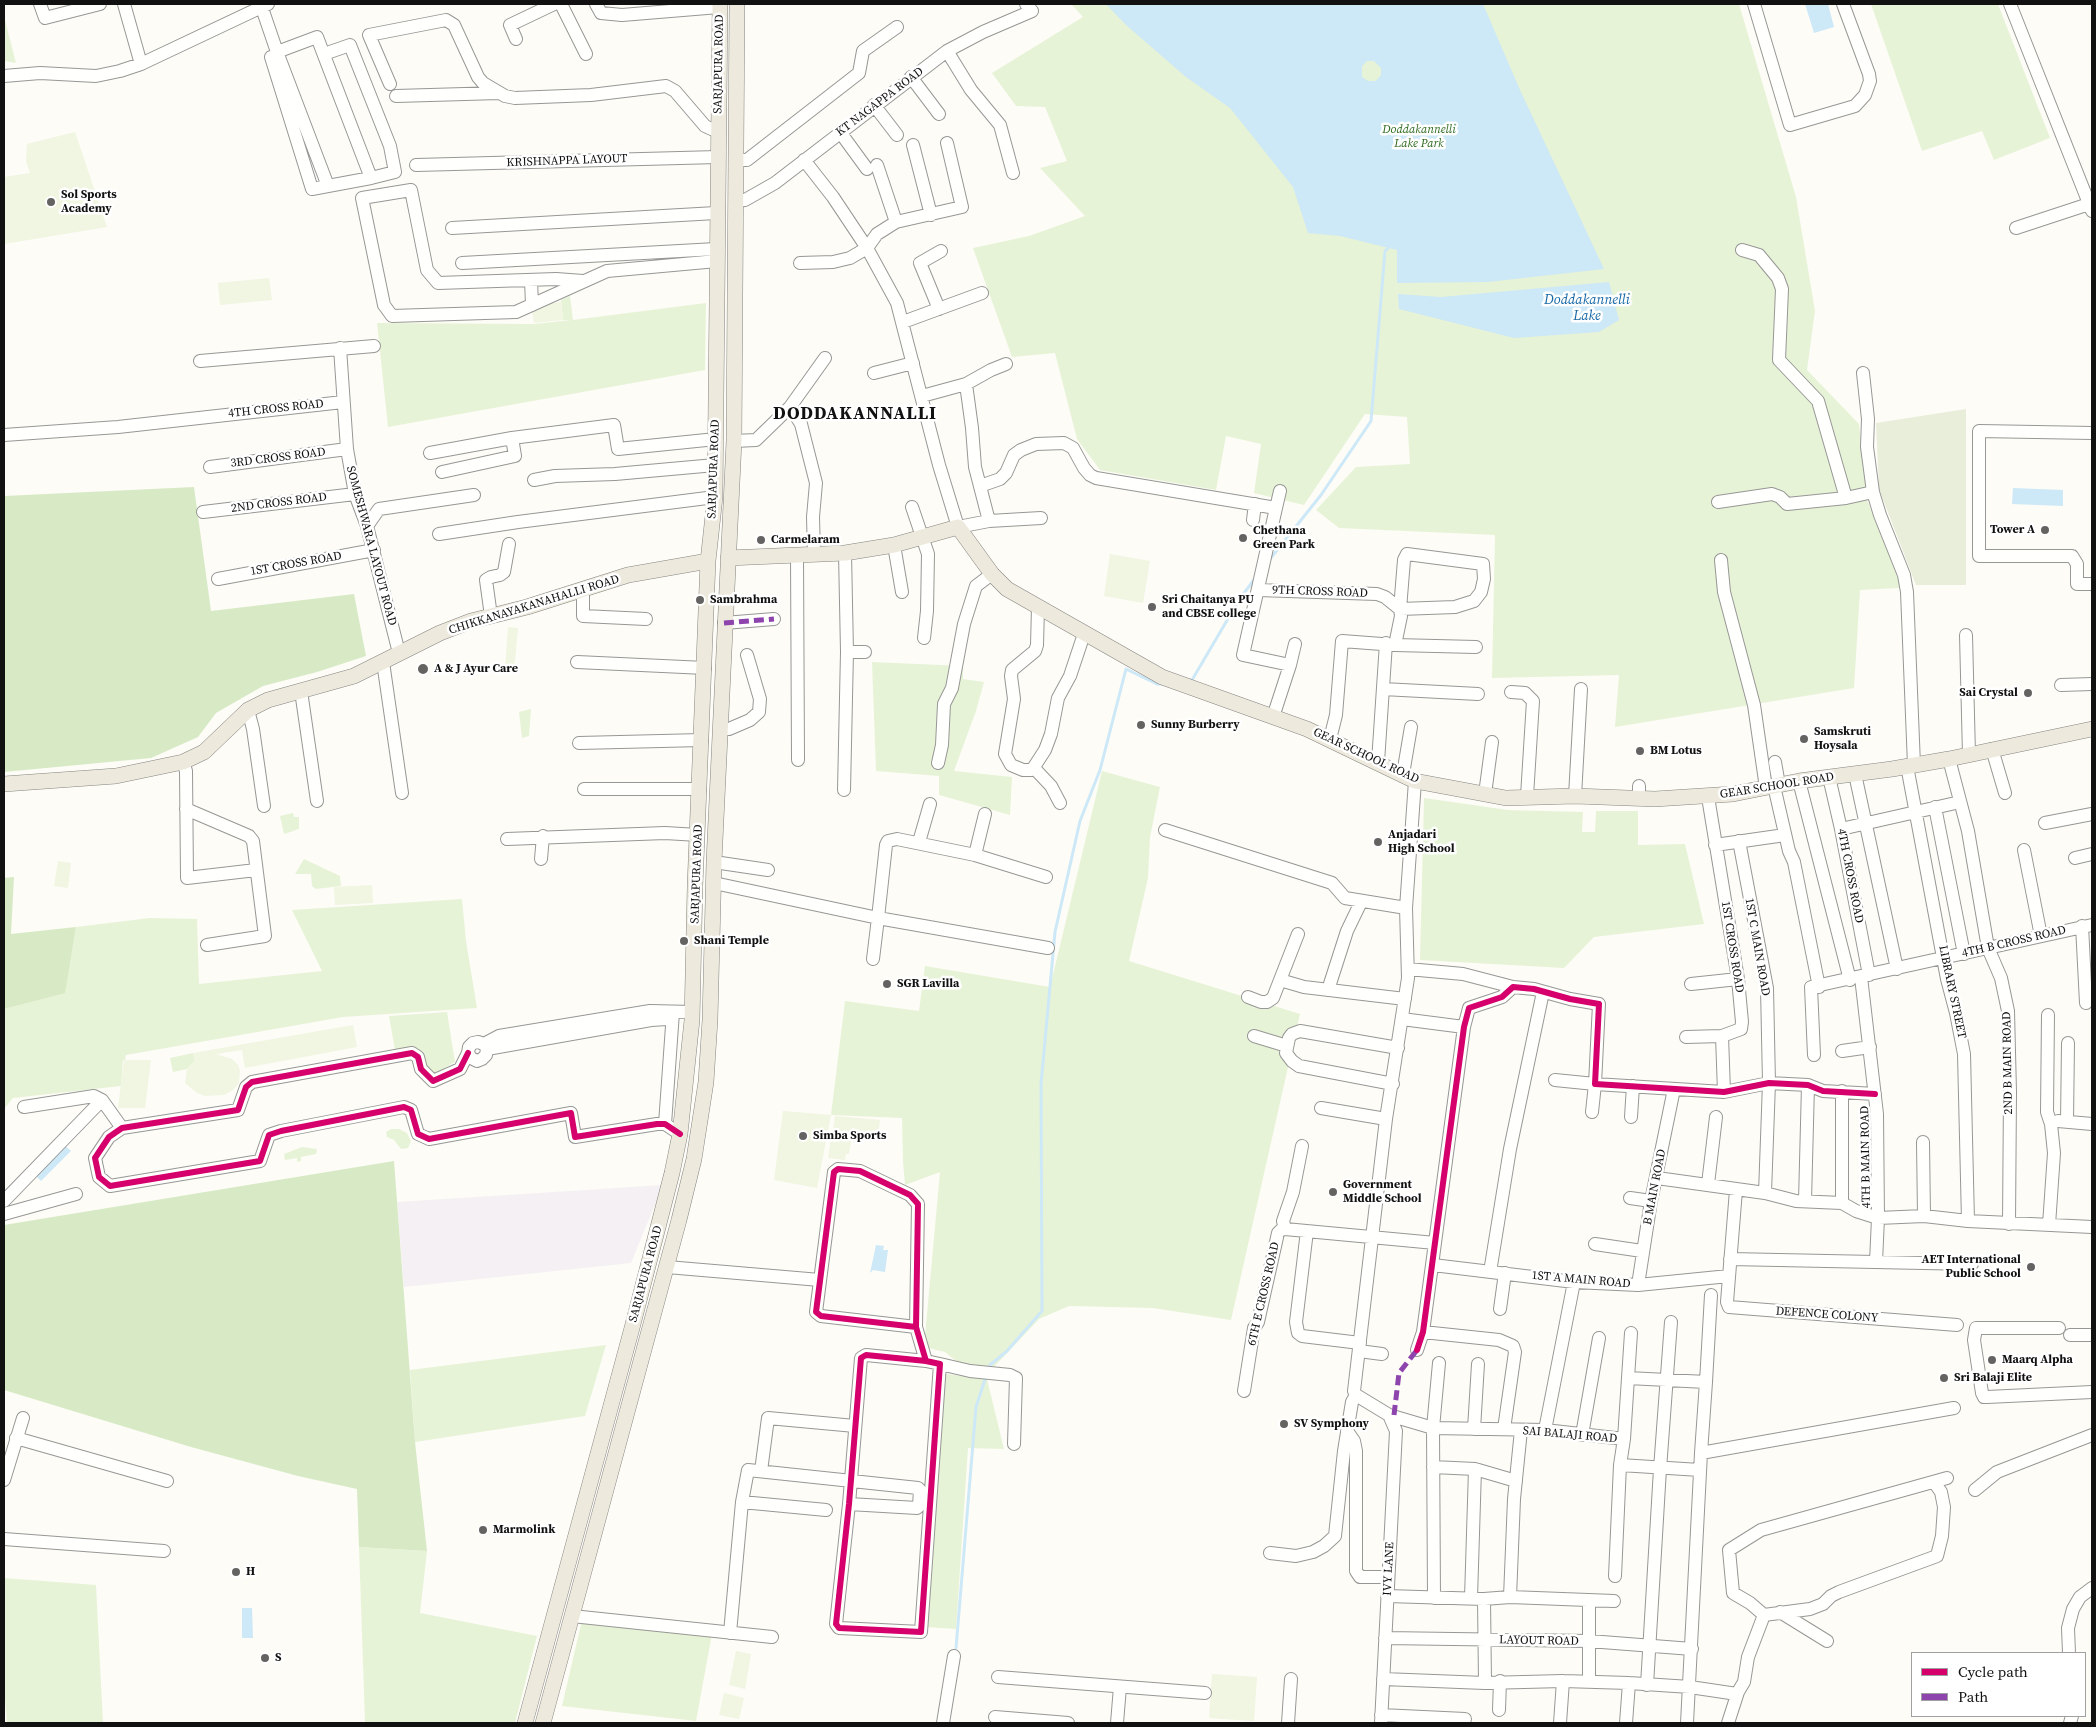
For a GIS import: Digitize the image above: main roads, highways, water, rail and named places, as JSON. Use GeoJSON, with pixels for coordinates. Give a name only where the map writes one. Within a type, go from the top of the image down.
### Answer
{"type":"FeatureCollection","features":[{"type":"Feature","properties":{"kind":"main road","name":"SARJAPURA ROAD"},"geometry":{"type":"LineString","coordinates":[[543,1723],[667,1267],[694,1159],[702,1115],[710,1020],[714,862],[734,441],[737,4]]}},
{"type":"Feature","properties":{"kind":"main road","name":"SARJAPURA ROAD"},"geometry":{"type":"LineString","coordinates":[[525,1723],[632,1328],[672,1173],[680,1134],[693,1016],[708,561],[715,498],[719,5]]}},
{"type":"Feature","properties":{"kind":"main road","name":"GEAR SCHOOL ROAD"},"geometry":{"type":"LineString","coordinates":[[728,558],[845,553],[894,545],[958,527],[992,574],[1007,589],[1084,634],[1176,682],[1307,729],[1409,778],[1506,798],[1639,792],[1708,797],[1799,781],[1910,766],[2092,729]]}},
{"type":"Feature","properties":{"kind":"main road","name":"CHIKKANAYAKANAHALLI ROAD"},"geometry":{"type":"LineString","coordinates":[[4,784],[116,776],[183,762],[204,752],[248,710],[268,700],[354,676],[399,653],[472,621],[628,576],[659,572],[708,561]]}},
{"type":"Feature","properties":{"kind":"main road"},"geometry":{"type":"LineString","coordinates":[[538,1672],[556,1678]]}},
{"type":"Feature","properties":{"kind":"water","name":"Doddakannelli Lake"},"geometry":{"type":"Polygon","coordinates":[[[1106,4],[1483,4],[1520,90],[1604,269],[1488,282],[1397,283],[1397,250],[1340,236],[1308,233],[1293,187],[1230,108],[1186,77],[1126,25],[1106,4]],[[1367,61],[1362,66],[1362,77],[1368,81],[1376,81],[1381,75],[1381,68],[1374,61],[1367,61]]]}},
{"type":"Feature","properties":{"kind":"water"},"geometry":{"type":"Polygon","coordinates":[[[1805,4],[1828,4],[1834,27],[1814,33],[1805,4]]]}},
{"type":"Feature","properties":{"kind":"water","name":"Doddakannelli Lake"},"geometry":{"type":"Polygon","coordinates":[[[1609,282],[1619,320],[1599,332],[1514,338],[1399,309],[1398,294],[1441,297],[1609,282]]]}},
{"type":"Feature","properties":{"kind":"water"},"geometry":{"type":"Polygon","coordinates":[[[2013,488],[2063,490],[2063,506],[2012,504],[2013,488]]]}},
{"type":"Feature","properties":{"kind":"water"},"geometry":{"type":"Polygon","coordinates":[[[62,1143],[71,1151],[41,1181],[33,1173],[62,1143]]]}},
{"type":"Feature","properties":{"kind":"water"},"geometry":{"type":"Polygon","coordinates":[[[876,1245],[884,1246],[883,1250],[888,1250],[885,1272],[873,1270],[870,1273],[876,1245]]]}},
{"type":"Feature","properties":{"kind":"water"},"geometry":{"type":"Polygon","coordinates":[[[242,1608],[252,1608],[253,1638],[242,1638],[242,1608]]]}},
{"type":"Feature","properties":{"kind":"waterway"},"geometry":{"type":"LineString","coordinates":[[1270,559],[1321,495],[1371,421],[1385,251],[1390,246]]}},
{"type":"Feature","properties":{"kind":"waterway"},"geometry":{"type":"LineString","coordinates":[[1189,680],[1192,680],[1239,600],[1256,577]]}},
{"type":"Feature","properties":{"kind":"waterway"},"geometry":{"type":"LineString","coordinates":[[988,1370],[990,1365],[1007,1351],[1042,1311],[1041,1084],[1055,932],[1080,821],[1100,770],[1126,669],[1157,684],[1163,684]]}},
{"type":"Feature","properties":{"kind":"waterway"},"geometry":{"type":"LineString","coordinates":[[956,1648],[976,1407],[986,1376]]}},
{"type":"Feature","properties":{"kind":"place","name":"Sol Sports Academy"},"geometry":{"type":"Point","coordinates":[51,202]}},
{"type":"Feature","properties":{"kind":"place","name":"Tower A"},"geometry":{"type":"Point","coordinates":[2045,530]}},
{"type":"Feature","properties":{"kind":"place","name":"Chethana Green Park"},"geometry":{"type":"Point","coordinates":[1243,538]}},
{"type":"Feature","properties":{"kind":"place","name":"Carmelaram"},"geometry":{"type":"Point","coordinates":[761,540]}},
{"type":"Feature","properties":{"kind":"place","name":"Sambrahma"},"geometry":{"type":"Point","coordinates":[700,600]}},
{"type":"Feature","properties":{"kind":"place","name":"Sri Chaitanya PU and CBSE college"},"geometry":{"type":"Point","coordinates":[1152,607]}},
{"type":"Feature","properties":{"kind":"place","name":"A & J Ayur Care"},"geometry":{"type":"Point","coordinates":[423,669]}},
{"type":"Feature","properties":{"kind":"place","name":"Sai Crystal"},"geometry":{"type":"Point","coordinates":[2028,693]}},
{"type":"Feature","properties":{"kind":"place","name":"Sunny Burberry"},"geometry":{"type":"Point","coordinates":[1141,725]}},
{"type":"Feature","properties":{"kind":"place","name":"Samskruti Hoysala"},"geometry":{"type":"Point","coordinates":[1804,739]}},
{"type":"Feature","properties":{"kind":"place","name":"BM Lotus"},"geometry":{"type":"Point","coordinates":[1640,751]}},
{"type":"Feature","properties":{"kind":"place","name":"Anjadari High School"},"geometry":{"type":"Point","coordinates":[1378,842]}},
{"type":"Feature","properties":{"kind":"place","name":"Shani Temple"},"geometry":{"type":"Point","coordinates":[684,941]}},
{"type":"Feature","properties":{"kind":"place","name":"SGR Lavilla"},"geometry":{"type":"Point","coordinates":[887,984]}},
{"type":"Feature","properties":{"kind":"place","name":"Simba Sports"},"geometry":{"type":"Point","coordinates":[803,1136]}},
{"type":"Feature","properties":{"kind":"place","name":"Government Middle School"},"geometry":{"type":"Point","coordinates":[1333,1192]}},
{"type":"Feature","properties":{"kind":"place","name":"AET International Public School"},"geometry":{"type":"Point","coordinates":[2031,1267]}},
{"type":"Feature","properties":{"kind":"place","name":"Maarq Alpha"},"geometry":{"type":"Point","coordinates":[1992,1360]}},
{"type":"Feature","properties":{"kind":"place","name":"Sri Balaji Elite"},"geometry":{"type":"Point","coordinates":[1944,1378]}},
{"type":"Feature","properties":{"kind":"place","name":"SV Symphony"},"geometry":{"type":"Point","coordinates":[1284,1424]}},
{"type":"Feature","properties":{"kind":"place","name":"Marmolink"},"geometry":{"type":"Point","coordinates":[483,1530]}},
{"type":"Feature","properties":{"kind":"place","name":"H"},"geometry":{"type":"Point","coordinates":[236,1572]}},
{"type":"Feature","properties":{"kind":"place","name":"S"},"geometry":{"type":"Point","coordinates":[265,1658]}},
{"type":"Feature","properties":{"kind":"district","name":"DODDAKANNALLI"},"geometry":{"type":"Point","coordinates":[855,414]}},
{"type":"Feature","properties":{"kind":"park label","name":"Doddakannelli Lake Park"},"geometry":{"type":"Point","coordinates":[1419,137]}}]}
